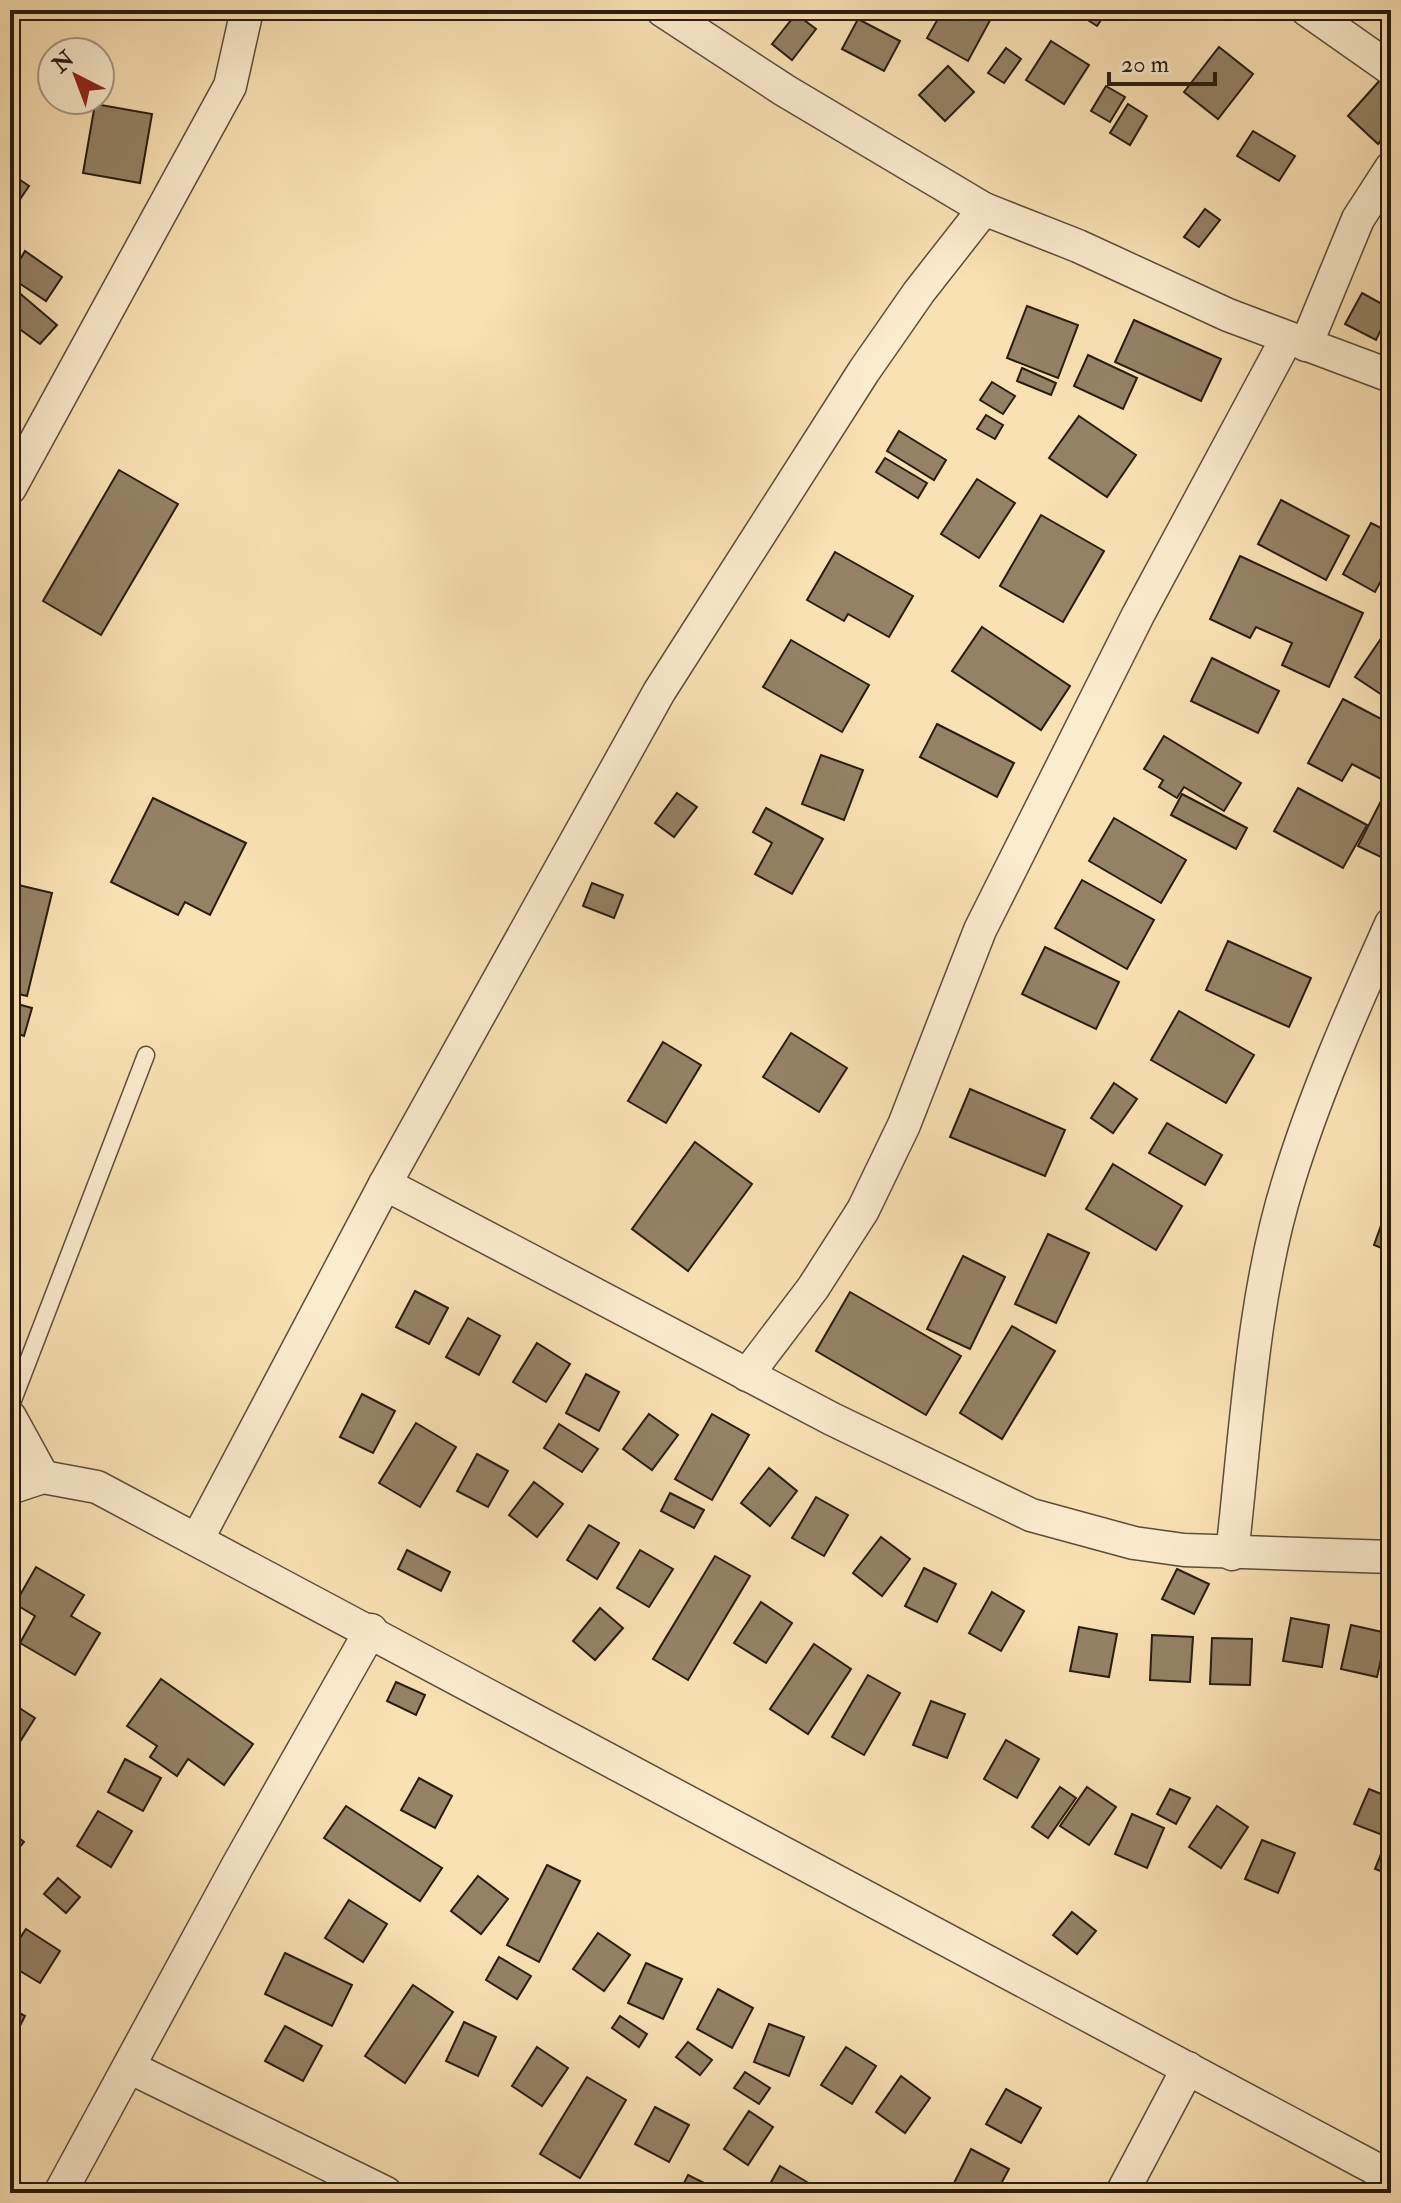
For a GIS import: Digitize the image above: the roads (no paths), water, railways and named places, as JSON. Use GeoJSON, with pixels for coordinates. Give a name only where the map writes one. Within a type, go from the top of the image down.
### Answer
{"type":"FeatureCollection","features":[{"type":"Feature","properties":{"kind":"street"},"geometry":{"type":"LineString","coordinates":[[10,488],[230,86],[247,10]]}},
{"type":"Feature","properties":{"kind":"street"},"geometry":{"type":"LineString","coordinates":[[662,10],[784,90],[984,209],[1078,246],[1228,315],[1391,376]]}},
{"type":"Feature","properties":{"kind":"street"},"geometry":{"type":"LineString","coordinates":[[1307,10],[1391,69]]}},
{"type":"Feature","properties":{"kind":"street"},"geometry":{"type":"LineString","coordinates":[[747,1375],[813,1288],[863,1210],[904,1125],[980,930],[1138,615],[1296,342],[1358,219],[1391,168]]}},
{"type":"Feature","properties":{"kind":"street"},"geometry":{"type":"LineString","coordinates":[[198,1538],[385,1184],[659,692],[864,371],[919,292],[984,209]]}},
{"type":"Feature","properties":{"kind":"street"},"geometry":{"type":"LineString","coordinates":[[1232,1554],[1263,1299],[1287,1185],[1337,1043],[1391,924]]}},
{"type":"Feature","properties":{"kind":"street"},"geometry":{"type":"LineString","coordinates":[[385,1184],[747,1375],[1031,1515],[1134,1543],[1232,1554],[1391,1557]]}},
{"type":"Feature","properties":{"kind":"street"},"geometry":{"type":"LineString","coordinates":[[10,1417],[43,1477]]}},
{"type":"Feature","properties":{"kind":"street"},"geometry":{"type":"LineString","coordinates":[[10,1488],[43,1477],[97,1487],[371,1630],[1391,2177]]}},
{"type":"Feature","properties":{"kind":"street"},"geometry":{"type":"LineString","coordinates":[[60,2193],[238,1865],[371,1630]]}},
{"type":"Feature","properties":{"kind":"street"},"geometry":{"type":"LineString","coordinates":[[129,2067],[386,2193]]}},
{"type":"Feature","properties":{"kind":"street"},"geometry":{"type":"LineString","coordinates":[[1122,2193],[1188,2068]]}},
{"type":"Feature","properties":{"kind":"lane"},"geometry":{"type":"LineString","coordinates":[[10,1408],[146,1055]]}}]}
